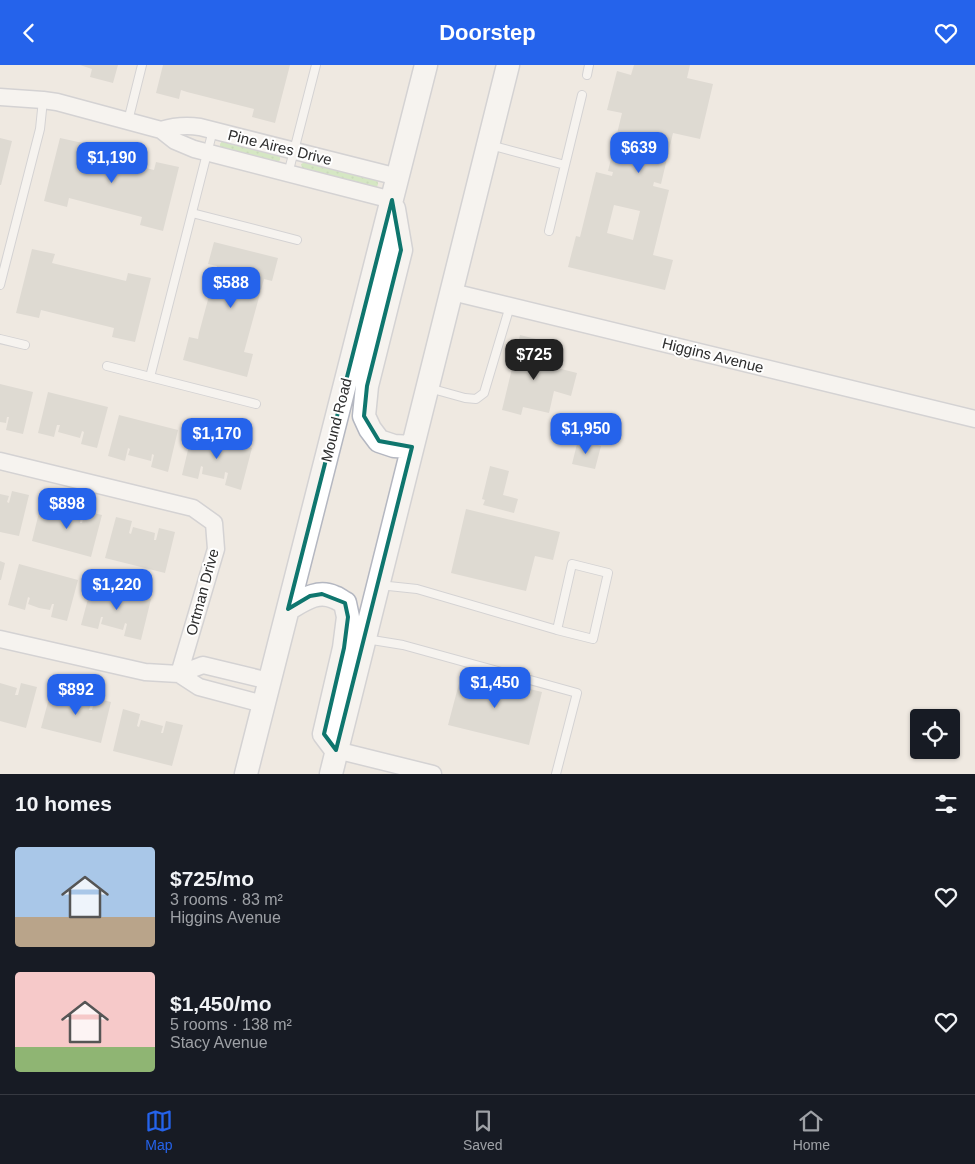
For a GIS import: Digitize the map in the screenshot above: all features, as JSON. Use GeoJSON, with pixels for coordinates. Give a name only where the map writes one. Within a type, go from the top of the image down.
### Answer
{"type":"FeatureCollection","features":[{"type":"Feature","properties":{"kind":"main road","name":"Mound Road"},"geometry":{"type":"LineString","coordinates":[[246,774],[426,65]]}},
{"type":"Feature","properties":{"kind":"main road"},"geometry":{"type":"LineString","coordinates":[[331,774],[508,65]]}},
{"type":"Feature","properties":{"kind":"main road"},"geometry":{"type":"LineString","coordinates":[[392,200],[401,250],[367,386],[364,416],[370,429],[380,441],[394,446],[412,447]]}},
{"type":"Feature","properties":{"kind":"main road"},"geometry":{"type":"LineString","coordinates":[[288,609],[310,596],[322,594],[333,596],[345,603],[348,617],[344,648],[324,734],[336,751]]}},
{"type":"Feature","properties":{"kind":"street","name":"Pine Aires Drive"},"geometry":{"type":"LineString","coordinates":[[0,97],[57,102],[161,130],[182,145],[207,153],[392,200]]}},
{"type":"Feature","properties":{"kind":"street","name":"Pine Aires Drive"},"geometry":{"type":"LineString","coordinates":[[161,130],[190,125],[398,177]]}},
{"type":"Feature","properties":{"kind":"street","name":"Higgins Avenue"},"geometry":{"type":"LineString","coordinates":[[452,292],[975,419]]}},
{"type":"Feature","properties":{"kind":"street","name":"Ortman Drive"},"geometry":{"type":"LineString","coordinates":[[0,461],[193,509],[214,523],[216,549],[179,674]]}},
{"type":"Feature","properties":{"kind":"street"},"geometry":{"type":"LineString","coordinates":[[0,639],[146,673],[179,674],[203,665],[269,681]]}},
{"type":"Feature","properties":{"kind":"street"},"geometry":{"type":"LineString","coordinates":[[179,674],[199,687],[263,704]]}},
{"type":"Feature","properties":{"kind":"street"},"geometry":{"type":"LineString","coordinates":[[336,751],[433,774]]}},
{"type":"Feature","properties":{"kind":"lane"},"geometry":{"type":"LineString","coordinates":[[128,121],[142,65]]}},
{"type":"Feature","properties":{"kind":"lane"},"geometry":{"type":"LineString","coordinates":[[288,173],[316,65]]}},
{"type":"Feature","properties":{"kind":"lane"},"geometry":{"type":"LineString","coordinates":[[586,75],[589,65]]}},
{"type":"Feature","properties":{"kind":"lane"},"geometry":{"type":"LineString","coordinates":[[548,231],[582,95]]}},
{"type":"Feature","properties":{"kind":"lane"},"geometry":{"type":"LineString","coordinates":[[0,285],[40,129],[43,100]]}},
{"type":"Feature","properties":{"kind":"lane"},"geometry":{"type":"LineString","coordinates":[[150,377],[213,131]]}},
{"type":"Feature","properties":{"kind":"lane"},"geometry":{"type":"LineString","coordinates":[[488,145],[564,165]]}},
{"type":"Feature","properties":{"kind":"lane"},"geometry":{"type":"LineString","coordinates":[[192,213],[297,240]]}},
{"type":"Feature","properties":{"kind":"lane"},"geometry":{"type":"LineString","coordinates":[[427,388],[476,399],[484,393],[510,306]]}},
{"type":"Feature","properties":{"kind":"lane"},"geometry":{"type":"LineString","coordinates":[[0,339],[25,345]]}},
{"type":"Feature","properties":{"kind":"lane"},"geometry":{"type":"LineString","coordinates":[[106,366],[256,404]]}},
{"type":"Feature","properties":{"kind":"lane"},"geometry":{"type":"LineString","coordinates":[[378,585],[417,589],[557,630],[593,639],[608,573],[572,564],[557,630]]}},
{"type":"Feature","properties":{"kind":"lane"},"geometry":{"type":"LineString","coordinates":[[364,638],[403,645],[577,693],[556,774]]}},
{"type":"Feature","properties":{"kind":"highlighted area"},"geometry":{"type":"Polygon","coordinates":[[[392,200],[401,250],[367,386],[364,416],[379,441],[412,447],[336,750],[324,734],[344,648],[348,617],[345,603],[322,594],[310,596],[288,609],[392,200]]]}},
{"type":"Feature","properties":{"kind":"green space"},"geometry":{"type":"Polygon","coordinates":[[[226,140],[277,153],[280,156],[280,160],[275,163],[220,148],[222,141],[226,140]]]}},
{"type":"Feature","properties":{"kind":"green space"},"geometry":{"type":"Polygon","coordinates":[[[307,161],[377,178],[377,187],[374,188],[305,171],[301,164],[307,161]]]}},
{"type":"Feature","properties":{"kind":"building"},"geometry":{"type":"Polygon","coordinates":[[[80,65],[118,65],[113,83],[90,77],[92,69],[80,65]]]}},
{"type":"Feature","properties":{"kind":"building"},"geometry":{"type":"Polygon","coordinates":[[[163,65],[290,65],[275,123],[252,117],[254,109],[181,90],[179,99],[156,93],[163,65]]]}},
{"type":"Feature","properties":{"kind":"building"},"geometry":{"type":"Polygon","coordinates":[[[634,65],[690,65],[687,78],[713,84],[700,139],[673,133],[661,184],[654,182],[653,186],[669,190],[653,255],[673,260],[665,290],[568,267],[576,236],[580,237],[596,172],[612,176],[613,172],[608,171],[622,113],[607,110],[617,71],[631,75],[634,65]],[[614,205],[607,233],[633,240],[640,211],[614,205]]]}},
{"type":"Feature","properties":{"kind":"building"},"geometry":{"type":"Polygon","coordinates":[[[0,138],[12,141],[1,185],[0,185],[0,138]]]}},
{"type":"Feature","properties":{"kind":"building"},"geometry":{"type":"Polygon","coordinates":[[[60,138],[83,143],[81,152],[154,170],[156,162],[179,167],[163,231],[140,225],[142,217],[69,198],[67,207],[44,201],[60,138]]]}},
{"type":"Feature","properties":{"kind":"building"},"geometry":{"type":"Polygon","coordinates":[[[214,242],[278,258],[272,281],[264,279],[244,352],[253,354],[247,377],[183,360],[189,337],[198,339],[217,266],[208,264],[214,242]]]}},
{"type":"Feature","properties":{"kind":"building"},"geometry":{"type":"Polygon","coordinates":[[[32,249],[55,254],[52,263],[126,281],[128,273],[151,278],[135,342],[112,337],[114,328],[41,310],[39,318],[16,313],[32,249]]]}},
{"type":"Feature","properties":{"kind":"building"},"geometry":{"type":"Polygon","coordinates":[[[520,335],[540,340],[534,362],[577,373],[571,396],[554,391],[549,413],[523,407],[521,415],[502,410],[520,335]]]}},
{"type":"Feature","properties":{"kind":"building"},"geometry":{"type":"Polygon","coordinates":[[[0,384],[33,392],[23,434],[6,430],[9,417],[7,417],[6,423],[0,422],[0,384]]]}},
{"type":"Feature","properties":{"kind":"building"},"geometry":{"type":"Polygon","coordinates":[[[48,392],[108,407],[97,448],[81,444],[84,432],[82,431],[80,438],[58,432],[60,425],[57,425],[54,437],[38,433],[48,392]]]}},
{"type":"Feature","properties":{"kind":"building"},"geometry":{"type":"Polygon","coordinates":[[[119,415],[178,430],[168,472],[151,467],[154,455],[152,454],[151,461],[128,455],[130,449],[128,448],[125,461],[108,456],[119,415]]]}},
{"type":"Feature","properties":{"kind":"building"},"geometry":{"type":"Polygon","coordinates":[[[192,433],[252,448],[241,490],[225,485],[228,473],[225,472],[224,479],[202,474],[203,467],[201,466],[198,479],[182,475],[192,433]]]}},
{"type":"Feature","properties":{"kind":"building"},"geometry":{"type":"Polygon","coordinates":[[[578,440],[601,446],[595,469],[572,464],[578,440]]]}},
{"type":"Feature","properties":{"kind":"building"},"geometry":{"type":"Polygon","coordinates":[[[490,466],[509,471],[503,495],[518,499],[514,513],[483,505],[485,500],[482,499],[490,466]]]}},
{"type":"Feature","properties":{"kind":"building"},"geometry":{"type":"Polygon","coordinates":[[[12,491],[29,495],[19,536],[0,532],[0,494],[9,496],[7,502],[9,503],[12,491]]]}},
{"type":"Feature","properties":{"kind":"building"},"geometry":{"type":"Polygon","coordinates":[[[42,500],[59,504],[55,517],[58,517],[59,510],[81,516],[80,523],[82,523],[85,511],[102,515],[91,557],[32,541],[42,500]]]}},
{"type":"Feature","properties":{"kind":"building"},"geometry":{"type":"Polygon","coordinates":[[[466,509],[560,532],[553,560],[535,556],[526,591],[451,573],[466,509]]]}},
{"type":"Feature","properties":{"kind":"building"},"geometry":{"type":"Polygon","coordinates":[[[116,517],[132,521],[129,533],[131,534],[133,527],[155,533],[154,540],[156,540],[159,528],[175,532],[165,573],[105,558],[116,517]]]}},
{"type":"Feature","properties":{"kind":"building"},"geometry":{"type":"Polygon","coordinates":[[[0,561],[5,563],[1,580],[0,580],[0,561]]]}},
{"type":"Feature","properties":{"kind":"building"},"geometry":{"type":"Polygon","coordinates":[[[19,564],[78,580],[67,621],[51,617],[54,604],[52,604],[50,610],[39,608],[28,604],[30,598],[28,597],[25,610],[8,605],[19,564]]]}},
{"type":"Feature","properties":{"kind":"building"},"geometry":{"type":"Polygon","coordinates":[[[92,584],[151,599],[141,640],[124,636],[127,624],[125,623],[123,630],[101,624],[103,617],[101,617],[98,629],[81,625],[92,584]]]}},
{"type":"Feature","properties":{"kind":"building"},"geometry":{"type":"Polygon","coordinates":[[[462,672],[542,692],[529,745],[448,725],[462,672]]]}},
{"type":"Feature","properties":{"kind":"building"},"geometry":{"type":"Polygon","coordinates":[[[0,683],[17,688],[15,695],[18,695],[21,683],[37,687],[26,728],[0,721],[0,683]]]}},
{"type":"Feature","properties":{"kind":"building"},"geometry":{"type":"Polygon","coordinates":[[[52,687],[68,691],[65,703],[67,704],[69,697],[91,703],[89,710],[92,710],[95,698],[111,702],[101,743],[41,728],[52,687]]]}},
{"type":"Feature","properties":{"kind":"building"},"geometry":{"type":"Polygon","coordinates":[[[123,709],[140,714],[137,726],[139,727],[141,720],[163,726],[161,733],[163,733],[166,721],[183,725],[172,766],[113,751],[123,709]]]}}]}
